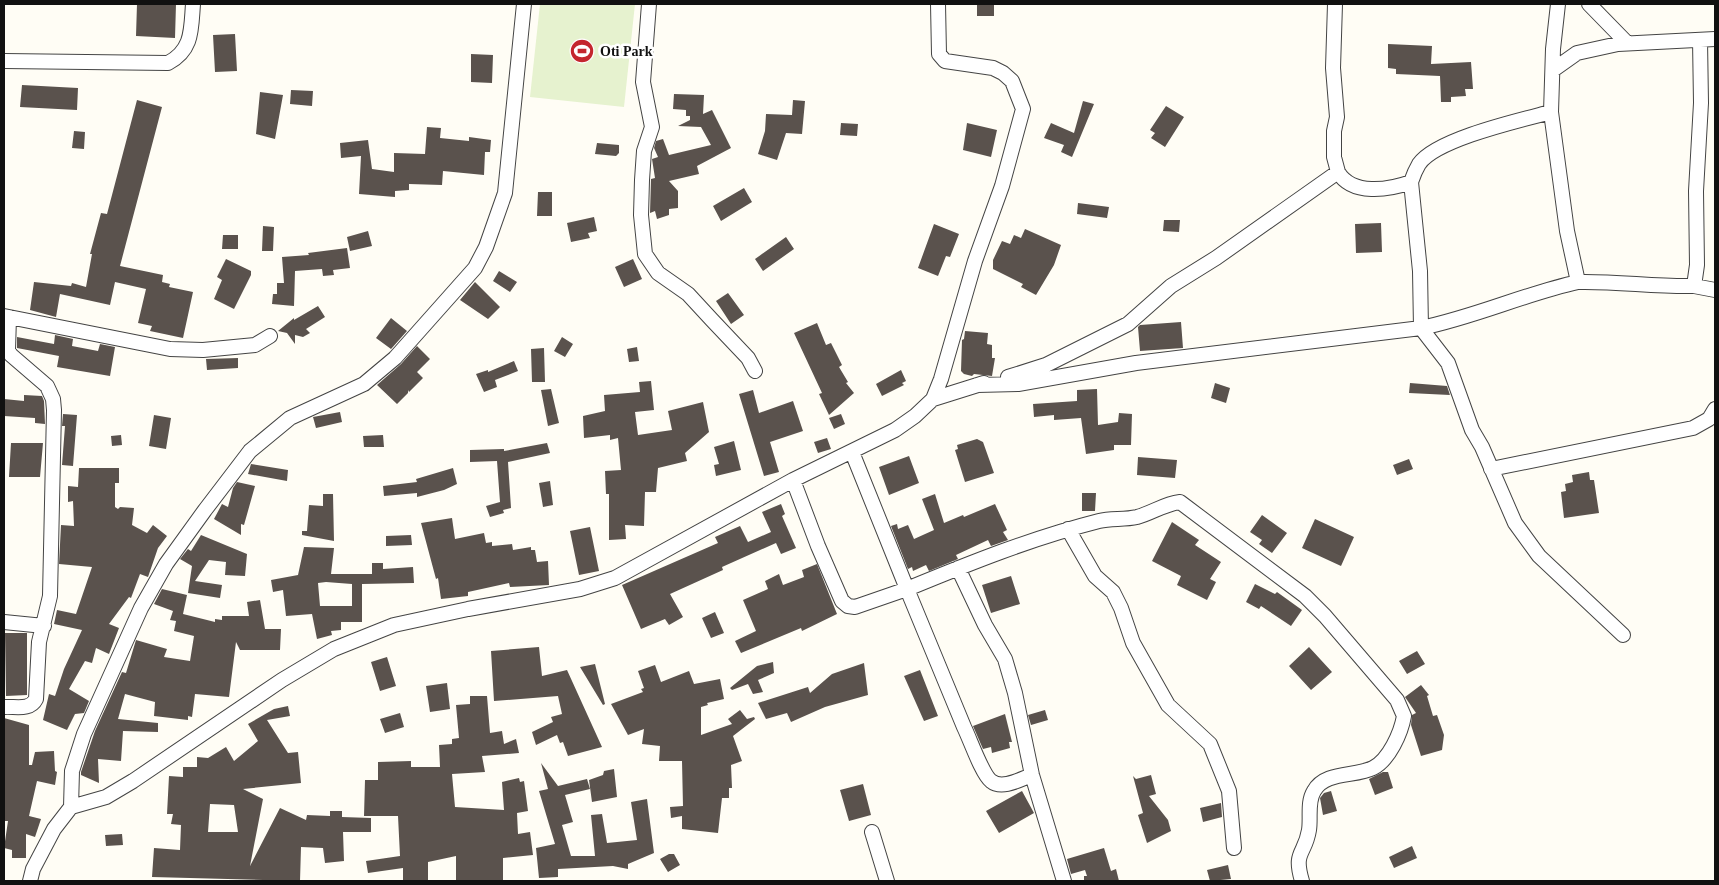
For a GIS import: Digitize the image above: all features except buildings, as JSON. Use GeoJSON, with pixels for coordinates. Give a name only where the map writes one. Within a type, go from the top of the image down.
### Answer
{"type":"FeatureCollection","features":[{"type":"Feature","properties":{"kind":"street"},"geometry":{"type":"LineString","coordinates":[[4,61],[168,63],[185,51],[190,35],[192,4]]}},
{"type":"Feature","properties":{"kind":"street"},"geometry":{"type":"LineString","coordinates":[[30,881],[33,869],[54,829],[71,807],[72,771],[84,734],[145,601],[166,564],[250,451],[290,418],[364,384],[395,358],[470,274],[486,247],[505,193],[524,4]]}},
{"type":"Feature","properties":{"kind":"street"},"geometry":{"type":"LineString","coordinates":[[649,4],[643,82],[652,127],[644,151],[642,180],[641,222],[645,254],[658,273],[688,294],[748,358],[755,372]]}},
{"type":"Feature","properties":{"kind":"street"},"geometry":{"type":"LineString","coordinates":[[932,399],[941,379],[976,261],[1002,186],[1023,109],[1012,81],[1003,73],[993,68],[945,61],[939,54],[938,4]]}},
{"type":"Feature","properties":{"kind":"street"},"geometry":{"type":"LineString","coordinates":[[1335,4],[1333,68],[1338,117],[1334,131],[1334,157],[1338,172],[1343,181],[1358,187],[1378,190],[1411,182]]}},
{"type":"Feature","properties":{"kind":"street"},"geometry":{"type":"LineString","coordinates":[[1558,4],[1552,70],[1551,112],[1567,231],[1578,282]]}},
{"type":"Feature","properties":{"kind":"street"},"geometry":{"type":"LineString","coordinates":[[1589,4],[1627,43]]}},
{"type":"Feature","properties":{"kind":"street"},"geometry":{"type":"LineString","coordinates":[[1552,70],[1578,53],[1627,43],[1715,39]]}},
{"type":"Feature","properties":{"kind":"street"},"geometry":{"type":"LineString","coordinates":[[1694,286],[1696,265],[1696,191],[1701,102],[1700,40]]}},
{"type":"Feature","properties":{"kind":"street"},"geometry":{"type":"LineString","coordinates":[[1551,112],[1479,133],[1443,146],[1420,163],[1411,182],[1420,271],[1421,328],[1448,363],[1470,425],[1514,523],[1539,556],[1623,635]]}},
{"type":"Feature","properties":{"kind":"street"},"geometry":{"type":"LineString","coordinates":[[71,807],[106,797],[133,781],[282,680],[334,649],[394,625],[596,585],[615,578],[793,480],[895,430],[932,399],[1026,373],[1128,324],[1171,286],[1216,258],[1338,172]]}},
{"type":"Feature","properties":{"kind":"street"},"geometry":{"type":"LineString","coordinates":[[978,385],[1018,384],[1136,363],[1421,328],[1452,322],[1548,288],[1578,282],[1608,281],[1642,285],[1694,286],[1715,290]]}},
{"type":"Feature","properties":{"kind":"street"},"geometry":{"type":"LineString","coordinates":[[4,707],[27,707],[36,700],[38,659],[50,587],[54,410],[53,398],[47,386],[11,355],[8,350],[6,316],[170,349],[203,350],[255,345],[270,336]]}},
{"type":"Feature","properties":{"kind":"street"},"geometry":{"type":"LineString","coordinates":[[1491,470],[1693,428],[1709,419],[1715,409]]}},
{"type":"Feature","properties":{"kind":"street"},"geometry":{"type":"LineString","coordinates":[[852,452],[951,697],[975,752],[991,781],[998,784],[1010,783],[1032,776]]}},
{"type":"Feature","properties":{"kind":"street"},"geometry":{"type":"LineString","coordinates":[[793,480],[818,546],[842,601],[848,606],[855,607],[907,589],[997,552],[1102,520],[1138,517],[1169,504],[1180,502],[1305,596],[1325,616],[1397,700],[1404,716],[1402,725],[1380,763],[1368,770],[1322,782],[1313,792],[1309,831],[1298,859],[1302,881]]}},
{"type":"Feature","properties":{"kind":"street"},"geometry":{"type":"LineString","coordinates":[[1068,530],[1095,576],[1113,592],[1121,608],[1133,643],[1168,705],[1210,744],[1229,791],[1234,848]]}},
{"type":"Feature","properties":{"kind":"street"},"geometry":{"type":"LineString","coordinates":[[958,568],[985,625],[1005,658],[1015,693],[1032,776],[1064,881]]}},
{"type":"Feature","properties":{"kind":"street"},"geometry":{"type":"LineString","coordinates":[[4,622],[44,626]]}},
{"type":"Feature","properties":{"kind":"street"},"geometry":{"type":"LineString","coordinates":[[872,832],[887,881]]}},
{"type":"Feature","properties":{"kind":"green space","name":"Oti Park"},"geometry":{"type":"Polygon","coordinates":[[[540,4],[635,4],[624,107],[530,97],[540,4]]]}},
{"type":"Feature","properties":{"kind":"place","name":"Oti Park"},"geometry":{"type":"Point","coordinates":[582,51]}}]}
